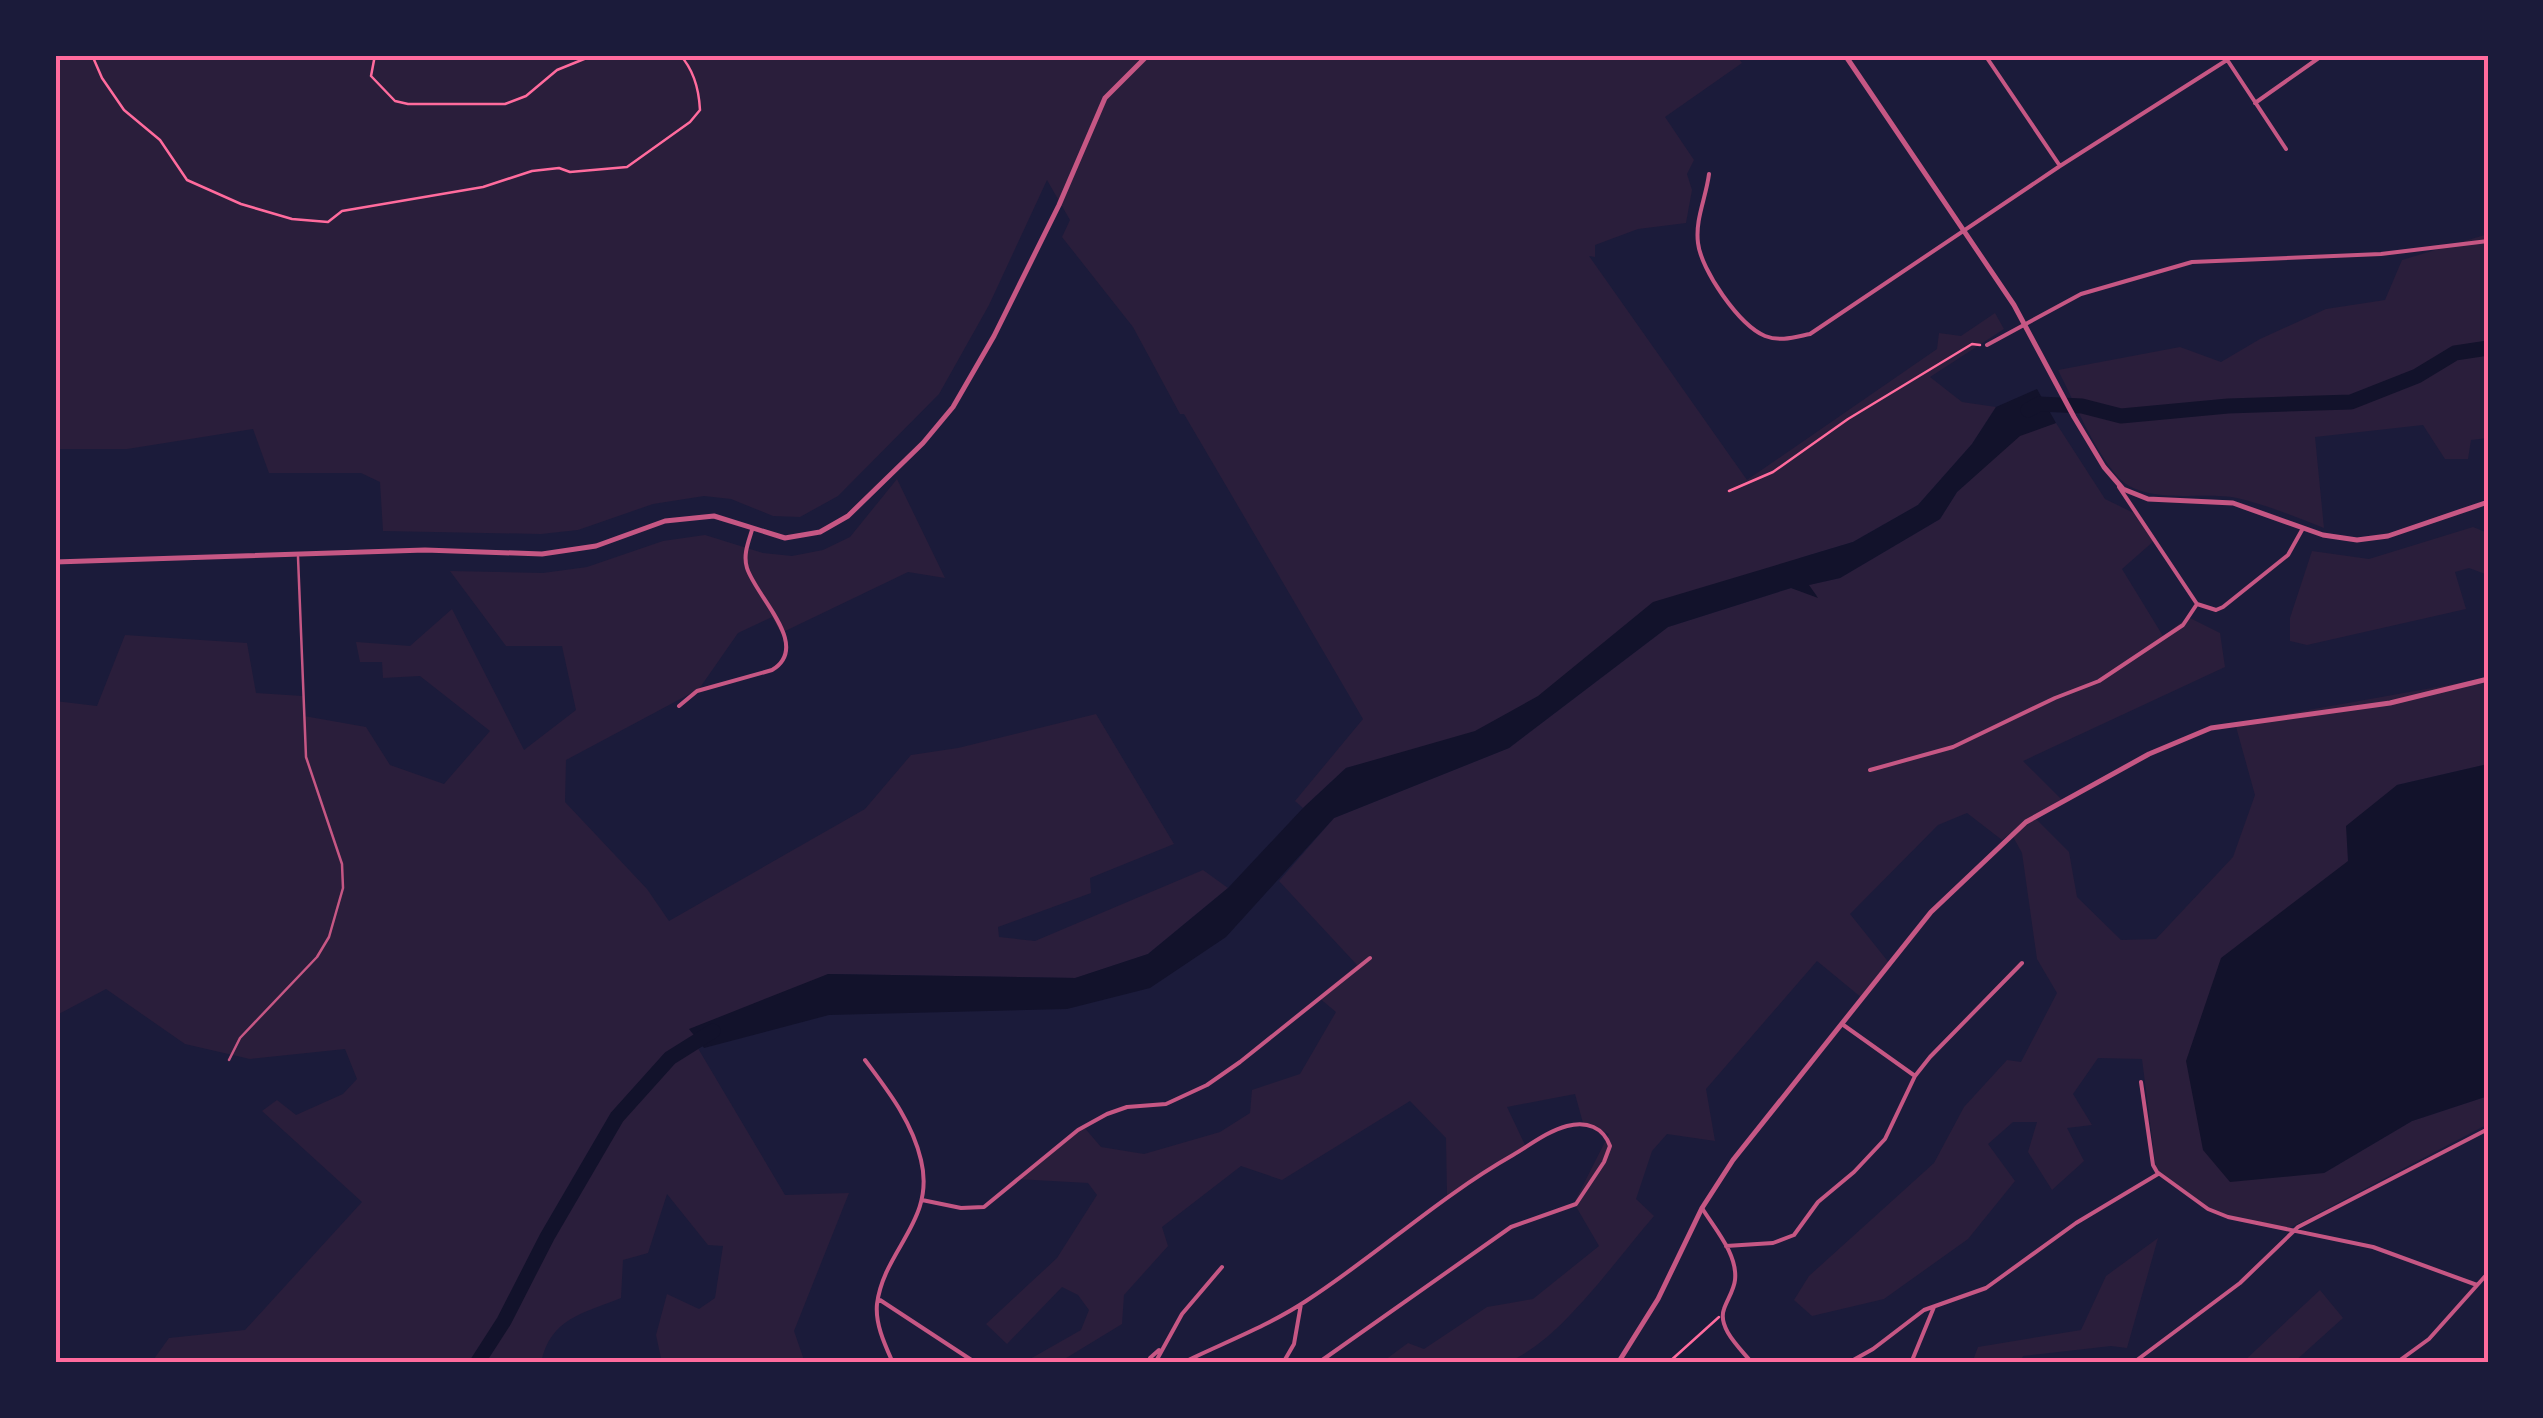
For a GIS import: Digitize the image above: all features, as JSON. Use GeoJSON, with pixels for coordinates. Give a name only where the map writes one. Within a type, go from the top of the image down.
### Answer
{"type":"FeatureCollection","features":[{"type":"Feature","properties":{"kind":"street"},"geometry":{"type":"LineString","coordinates":[[55,562],[425,550],[542,554],[596,546],[665,521],[714,516],[785,538],[820,532],[848,516],[923,443],[970,380],[1060,203],[1106,98],[1148,55]]}},
{"type":"Feature","properties":{"kind":"street"},"geometry":{"type":"LineString","coordinates":[[1845,55],[2024,324],[2074,416],[2197,604],[2216,610],[2222,607],[2288,555],[2303,528]]}},
{"type":"Feature","properties":{"kind":"street"},"geometry":{"type":"LineString","coordinates":[[1985,55],[2060,166]]}},
{"type":"Feature","properties":{"kind":"street"},"geometry":{"type":"LineString","coordinates":[[2255,103],[2323,55]]}},
{"type":"Feature","properties":{"kind":"street"},"geometry":{"type":"LineString","coordinates":[[1708,174],[1698,226],[1702,259],[1739,316],[1765,336],[1783,340],[1810,334],[2225,57],[2286,149]]}},
{"type":"Feature","properties":{"kind":"street"},"geometry":{"type":"LineString","coordinates":[[1987,345],[2106,284],[2192,262],[2380,254],[2488,241]]}},
{"type":"Feature","properties":{"kind":"street"},"geometry":{"type":"LineString","coordinates":[[2114,480],[2130,494],[2233,503],[2332,538],[2371,539],[2488,502]]}},
{"type":"Feature","properties":{"kind":"street"},"geometry":{"type":"LineString","coordinates":[[679,706],[697,690],[772,670],[788,654],[784,635],[747,570],[744,554],[752,528]]}},
{"type":"Feature","properties":{"kind":"street"},"geometry":{"type":"LineString","coordinates":[[1870,770],[1953,746],[2099,681],[2184,625],[2197,604]]}},
{"type":"Feature","properties":{"kind":"street"},"geometry":{"type":"LineString","coordinates":[[1618,1363],[1658,1298],[1702,1208],[1733,1160],[1932,912],[2026,822],[2114,773],[2211,728],[2390,703],[2488,679]]}},
{"type":"Feature","properties":{"kind":"street"},"geometry":{"type":"LineString","coordinates":[[922,1200],[961,1208],[984,1206],[1063,1141],[1107,1114],[1127,1107],[1166,1104],[1206,1085],[1370,958]]}},
{"type":"Feature","properties":{"kind":"street"},"geometry":{"type":"LineString","coordinates":[[1726,1246],[1773,1244],[1794,1236],[1818,1202],[1885,1139],[1915,1076],[1994,988],[2022,964]]}},
{"type":"Feature","properties":{"kind":"street"},"geometry":{"type":"LineString","coordinates":[[1842,1024],[1915,1076]]}},
{"type":"Feature","properties":{"kind":"street"},"geometry":{"type":"LineString","coordinates":[[865,1060],[908,1121],[922,1163],[922,1200],[916,1222],[896,1254],[878,1300],[878,1324],[894,1363]]}},
{"type":"Feature","properties":{"kind":"street"},"geometry":{"type":"LineString","coordinates":[[2141,1082],[2151,1156],[2160,1174],[2208,1209],[2250,1223],[2373,1247],[2477,1285]]}},
{"type":"Feature","properties":{"kind":"street"},"geometry":{"type":"LineString","coordinates":[[1182,1363],[1301,1304],[1483,1172],[1569,1125],[1597,1128],[1606,1134],[1610,1146],[1604,1162],[1576,1204],[1512,1226],[1318,1363]]}},
{"type":"Feature","properties":{"kind":"street"},"geometry":{"type":"LineString","coordinates":[[2132,1363],[2240,1283],[2294,1231],[2316,1216],[2488,1129]]}},
{"type":"Feature","properties":{"kind":"street"},"geometry":{"type":"LineString","coordinates":[[1848,1363],[1873,1349],[1912,1317],[1984,1290],[2076,1224],[2160,1174]]}},
{"type":"Feature","properties":{"kind":"street"},"geometry":{"type":"LineString","coordinates":[[1702,1208],[1726,1246],[1735,1280],[1721,1316],[1724,1327],[1752,1363]]}},
{"type":"Feature","properties":{"kind":"street"},"geometry":{"type":"LineString","coordinates":[[1153,1363],[1150,1358],[1163,1347],[1182,1314],[1222,1267]]}},
{"type":"Feature","properties":{"kind":"street"},"geometry":{"type":"LineString","coordinates":[[2396,1363],[2429,1339],[2488,1273]]}},
{"type":"Feature","properties":{"kind":"street"},"geometry":{"type":"LineString","coordinates":[[878,1300],[976,1363]]}},
{"type":"Feature","properties":{"kind":"street"},"geometry":{"type":"LineString","coordinates":[[1283,1363],[1294,1344],[1301,1304]]}},
{"type":"Feature","properties":{"kind":"street"},"geometry":{"type":"LineString","coordinates":[[1911,1363],[1934,1307]]}},
{"type":"Feature","properties":{"kind":"lane"},"geometry":{"type":"LineString","coordinates":[[229,1060],[240,1038],[317,957],[329,937],[343,888],[342,864],[306,757],[298,553]]}},
{"type":"Feature","properties":{"kind":"path"},"geometry":{"type":"LineString","coordinates":[[92,55],[124,110],[160,140],[187,180],[241,204],[292,218],[328,222],[342,211],[483,187],[532,171],[627,168],[690,122],[700,110],[698,91],[680,55]]}},
{"type":"Feature","properties":{"kind":"path"},"geometry":{"type":"LineString","coordinates":[[376,55],[371,76],[394,101],[408,104],[505,104],[526,96],[558,70],[594,55]]}},
{"type":"Feature","properties":{"kind":"path"},"geometry":{"type":"LineString","coordinates":[[1729,491],[1773,472],[1848,418],[1972,344],[1987,345]]}},
{"type":"Feature","properties":{"kind":"path"},"geometry":{"type":"LineString","coordinates":[[1668,1363],[1721,1316]]}},
{"type":"Feature","properties":{"kind":"shaded area"},"geometry":{"type":"Polygon","coordinates":[[[55,55],[1736,55],[1742,63],[1665,117],[1694,160],[1687,174],[1692,190],[1686,223],[1638,229],[1595,245],[1595,257],[1589,256],[1747,480],[1937,349],[1939,333],[1961,336],[1995,313],[2004,329],[1930,377],[1962,402],[1996,407],[1972,444],[1918,505],[1853,542],[1803,557],[1702,600],[1496,728],[1346,768],[1303,808],[1295,801],[1363,719],[1184,414],[1180,414],[1133,327],[1062,237],[1070,220],[1047,180],[989,305],[939,394],[838,496],[800,517],[773,516],[731,499],[704,496],[653,504],[578,530],[541,534],[383,531],[380,482],[361,473],[269,473],[253,429],[127,449],[55,449],[55,55]]]}},
{"type":"Feature","properties":{"kind":"shaded area"},"geometry":{"type":"Polygon","coordinates":[[[2488,234],[2488,438],[2471,440],[2468,459],[2445,459],[2423,425],[2315,437],[2324,528],[2237,498],[2158,495],[2129,486],[2100,453],[2058,370],[2180,347],[2221,362],[2326,309],[2385,300],[2402,260],[2488,234]]]}},
{"type":"Feature","properties":{"kind":"shaded area"},"geometry":{"type":"Polygon","coordinates":[[[2037,389],[2056,423],[2020,436],[1957,492],[1940,519],[1840,578],[1809,585],[1818,598],[1791,588],[1668,627],[1509,748],[1334,818],[1226,937],[1150,988],[1067,1009],[829,1015],[704,1048],[689,1029],[828,974],[1075,978],[1148,954],[1228,888],[1346,768],[1475,731],[1538,696],[1653,602],[1853,542],[1918,505],[1972,444],[1996,407],[2037,389]]]}},
{"type":"Feature","properties":{"kind":"shaded area"},"geometry":{"type":"Polygon","coordinates":[[[2056,423],[2105,499],[2142,517],[2155,540],[2122,569],[2163,636],[2188,617],[2220,633],[2225,667],[2023,761],[2062,800],[2034,817],[2069,852],[2077,897],[2121,940],[2156,939],[2233,857],[2255,795],[2235,723],[2488,678],[2488,764],[2397,785],[2348,861],[2324,1173],[2412,1121],[2488,1096],[2488,1124],[2288,1229],[2211,1212],[2156,1169],[2142,1059],[2098,1058],[2073,1094],[2092,1125],[2067,1128],[2084,1161],[2052,1190],[2028,1152],[2037,1122],[2013,1122],[1988,1144],[2015,1181],[1968,1239],[1884,1299],[1812,1316],[1794,1300],[1809,1276],[1934,1163],[1964,1107],[2007,1060],[2021,1062],[2057,993],[2037,959],[2022,853],[2011,833],[2002,840],[1967,813],[1938,825],[1850,914],[1890,964],[1862,998],[1817,961],[1706,1089],[1715,1141],[1667,1134],[1652,1151],[1636,1199],[1654,1216],[1568,1317],[1510,1361],[1381,1363],[1408,1343],[1424,1349],[1487,1307],[1533,1299],[1599,1246],[1574,1203],[1609,1134],[1583,1123],[1575,1094],[1507,1107],[1527,1149],[1447,1195],[1446,1138],[1410,1101],[1282,1180],[1241,1166],[1162,1227],[1168,1246],[1124,1295],[1122,1324],[1058,1363],[1023,1363],[1081,1330],[1089,1310],[1078,1295],[1062,1287],[1007,1344],[986,1324],[1057,1258],[1097,1195],[1088,1183],[1014,1179],[1083,1126],[1101,1147],[1144,1154],[1220,1132],[1250,1113],[1252,1090],[1300,1074],[1336,1012],[1318,997],[1357,965],[1279,881],[1334,818],[1509,748],[1668,627],[1791,588],[1817,596],[1808,585],[1840,578],[1940,519],[1957,492],[2020,435],[2056,423]]]}},
{"type":"Feature","properties":{"kind":"shaded area"},"geometry":{"type":"Polygon","coordinates":[[[897,479],[945,578],[908,572],[781,633],[772,617],[738,633],[699,689],[566,760],[565,802],[647,889],[669,921],[865,809],[911,755],[958,748],[1096,714],[1174,844],[1090,878],[1091,893],[998,927],[999,937],[1035,941],[1203,870],[1228,888],[1148,954],[1076,978],[828,974],[696,1045],[785,1195],[849,1193],[794,1331],[805,1363],[662,1363],[656,1335],[667,1294],[699,1309],[715,1298],[723,1246],[708,1245],[667,1194],[648,1253],[623,1260],[621,1298],[570,1319],[552,1336],[541,1363],[151,1363],[169,1338],[245,1330],[362,1202],[262,1111],[277,1100],[296,1115],[343,1094],[357,1079],[345,1049],[250,1059],[185,1044],[106,989],[55,1016],[55,701],[97,706],[125,635],[247,643],[256,693],[303,696],[304,716],[366,727],[390,765],[444,784],[490,731],[420,676],[383,678],[382,662],[360,662],[356,642],[410,646],[452,609],[524,750],[576,710],[562,646],[506,646],[450,571],[543,573],[587,567],[663,541],[705,535],[763,553],[792,556],[823,550],[850,537],[897,479]]]}},
{"type":"Feature","properties":{"kind":"shaded area"},"geometry":{"type":"Polygon","coordinates":[[[2473,527],[2488,533],[2488,575],[2469,568],[2455,572],[2466,609],[2307,645],[2290,641],[2290,618],[2312,551],[2369,559],[2473,527]]]}},
{"type":"Feature","properties":{"kind":"shaded area"},"geometry":{"type":"Polygon","coordinates":[[[2488,764],[2488,1096],[2412,1121],[2324,1173],[2230,1182],[2203,1150],[2186,1061],[2221,958],[2348,861],[2346,826],[2397,785],[2488,764]]]}},
{"type":"Feature","properties":{"kind":"shaded area"},"geometry":{"type":"Polygon","coordinates":[[[2158,1238],[2127,1348],[2111,1346],[2023,1356],[2020,1363],[1972,1363],[1978,1347],[2081,1330],[2106,1276],[2158,1238]]]}},
{"type":"Feature","properties":{"kind":"shaded area"},"geometry":{"type":"Polygon","coordinates":[[[2320,1290],[2343,1318],[2293,1363],[2242,1363],[2320,1290]]]}},
{"type":"Feature","properties":{"kind":"waterway"},"geometry":{"type":"LineString","coordinates":[[2028,410],[2039,404],[2082,406],[2121,416],[2228,406],[2351,402],[2417,376],[2455,353],[2488,348]]}},
{"type":"Feature","properties":{"kind":"waterway"},"geometry":{"type":"LineString","coordinates":[[477,1363],[617,1117],[670,1058],[713,1031]]}}]}
